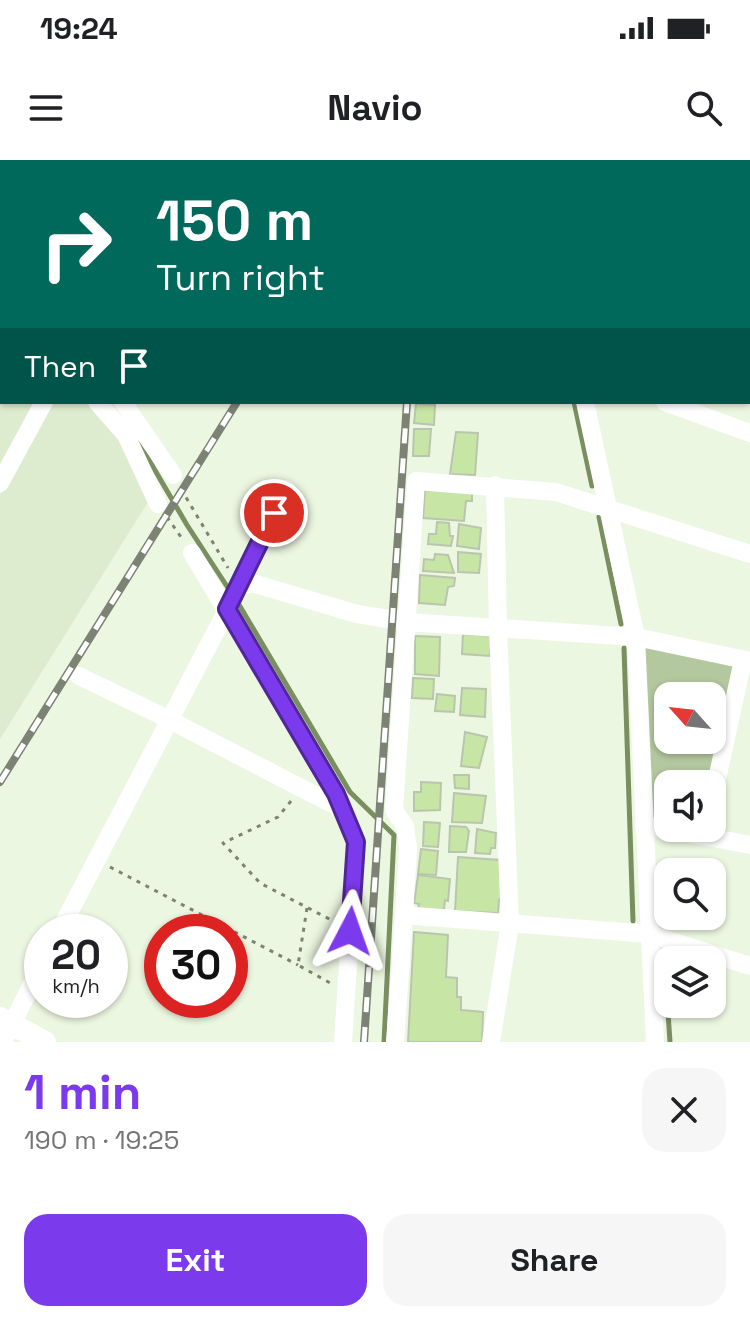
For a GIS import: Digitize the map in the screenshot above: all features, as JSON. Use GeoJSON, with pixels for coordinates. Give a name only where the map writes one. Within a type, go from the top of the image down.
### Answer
{"type":"FeatureCollection","features":[{"type":"Feature","properties":{"kind":"main road"},"geometry":{"type":"LineString","coordinates":[[5,1028],[45,1042]]}},
{"type":"Feature","properties":{"kind":"street"},"geometry":{"type":"LineString","coordinates":[[0,483],[43,404]]}},
{"type":"Feature","properties":{"kind":"street"},"geometry":{"type":"LineString","coordinates":[[99,404],[126,435],[158,504]]}},
{"type":"Feature","properties":{"kind":"street"},"geometry":{"type":"LineString","coordinates":[[124,404],[173,475]]}},
{"type":"Feature","properties":{"kind":"street"},"geometry":{"type":"LineString","coordinates":[[585,404],[636,637],[655,1042]]}},
{"type":"Feature","properties":{"kind":"street"},"geometry":{"type":"LineString","coordinates":[[670,404],[750,433]]}},
{"type":"Feature","properties":{"kind":"street"},"geometry":{"type":"LineString","coordinates":[[395,1042],[408,848],[405,826],[394,810],[416,481],[556,492],[750,554]]}},
{"type":"Feature","properties":{"kind":"street"},"geometry":{"type":"LineString","coordinates":[[491,1042],[510,924],[495,485]]}},
{"type":"Feature","properties":{"kind":"street"},"geometry":{"type":"LineString","coordinates":[[68,914],[286,489]]}},
{"type":"Feature","properties":{"kind":"street"},"geometry":{"type":"LineString","coordinates":[[192,553],[336,794],[356,842],[343,1042]]}},
{"type":"Feature","properties":{"kind":"street"},"geometry":{"type":"LineString","coordinates":[[238,587],[252,583],[357,614],[407,622],[636,637],[747,661],[720,770]]}},
{"type":"Feature","properties":{"kind":"street"},"geometry":{"type":"LineString","coordinates":[[79,676],[342,809]]}},
{"type":"Feature","properties":{"kind":"street"},"geometry":{"type":"LineString","coordinates":[[644,825],[654,826]]}},
{"type":"Feature","properties":{"kind":"street"},"geometry":{"type":"LineString","coordinates":[[726,838],[750,845]]}},
{"type":"Feature","properties":{"kind":"street"},"geometry":{"type":"LineString","coordinates":[[404,915],[649,934],[750,966]]}},
{"type":"Feature","properties":{"kind":"street"},"geometry":{"type":"LineString","coordinates":[[5,1028],[24,995]]}},
{"type":"Feature","properties":{"kind":"path"},"geometry":{"type":"LineString","coordinates":[[173,475],[238,587]]}},
{"type":"Feature","properties":{"kind":"path"},"geometry":{"type":"LineString","coordinates":[[158,504],[192,553]]}},
{"type":"Feature","properties":{"kind":"path"},"geometry":{"type":"LineString","coordinates":[[300,789],[278,817],[223,843],[260,883],[350,931]]}},
{"type":"Feature","properties":{"kind":"path"},"geometry":{"type":"LineString","coordinates":[[96,860],[346,992]]}},
{"type":"Feature","properties":{"kind":"path"},"geometry":{"type":"LineString","coordinates":[[298,965],[307,908]]}},
{"type":"Feature","properties":{"kind":"shaded area"},"geometry":{"type":"Polygon","coordinates":[[[0,404],[32,404],[0,471],[0,404]]]}},
{"type":"Feature","properties":{"kind":"shaded area"},"geometry":{"type":"Polygon","coordinates":[[[49,404],[92,404],[114,422],[148,502],[0,739],[0,495],[49,404]]]}},
{"type":"Feature","properties":{"kind":"shaded area"},"geometry":{"type":"Polygon","coordinates":[[[636,637],[743,660],[726,728],[726,682],[654,682],[654,754],[720,754],[716,770],[654,770],[654,826],[644,825],[636,637]]]}},
{"type":"Feature","properties":{"kind":"building"},"geometry":{"type":"Polygon","coordinates":[[[416,404],[435,405],[434,425],[414,423],[416,404]]]}},
{"type":"Feature","properties":{"kind":"building"},"geometry":{"type":"Polygon","coordinates":[[[414,429],[431,429],[429,456],[413,456],[414,429]]]}},
{"type":"Feature","properties":{"kind":"building"},"geometry":{"type":"Polygon","coordinates":[[[456,432],[478,433],[475,475],[450,474],[456,432]]]}},
{"type":"Feature","properties":{"kind":"building"},"geometry":{"type":"Polygon","coordinates":[[[425,490],[472,491],[472,501],[466,501],[464,521],[423,518],[425,490]]]}},
{"type":"Feature","properties":{"kind":"building"},"geometry":{"type":"Polygon","coordinates":[[[437,522],[449,523],[450,536],[453,536],[451,546],[428,544],[429,534],[436,534],[437,522]]]}},
{"type":"Feature","properties":{"kind":"building"},"geometry":{"type":"Polygon","coordinates":[[[459,524],[481,528],[479,549],[457,546],[459,524]]]}},
{"type":"Feature","properties":{"kind":"building"},"geometry":{"type":"Polygon","coordinates":[[[458,552],[481,554],[479,573],[458,572],[458,552]]]}},
{"type":"Feature","properties":{"kind":"building"},"geometry":{"type":"Polygon","coordinates":[[[435,554],[448,555],[454,573],[423,571],[424,559],[434,560],[435,554]]]}},
{"type":"Feature","properties":{"kind":"building"},"geometry":{"type":"Polygon","coordinates":[[[420,575],[455,578],[454,586],[448,587],[445,605],[419,603],[420,575]]]}},
{"type":"Feature","properties":{"kind":"building"},"geometry":{"type":"Polygon","coordinates":[[[463,634],[492,636],[490,656],[462,654],[463,634]]]}},
{"type":"Feature","properties":{"kind":"building"},"geometry":{"type":"Polygon","coordinates":[[[415,636],[440,637],[439,676],[415,674],[415,636]]]}},
{"type":"Feature","properties":{"kind":"building"},"geometry":{"type":"Polygon","coordinates":[[[413,678],[434,679],[433,699],[412,698],[413,678]]]}},
{"type":"Feature","properties":{"kind":"building"},"geometry":{"type":"Polygon","coordinates":[[[462,688],[486,689],[485,717],[460,715],[462,688]]]}},
{"type":"Feature","properties":{"kind":"building"},"geometry":{"type":"Polygon","coordinates":[[[437,694],[455,696],[454,712],[435,711],[437,694]]]}},
{"type":"Feature","properties":{"kind":"building"},"geometry":{"type":"Polygon","coordinates":[[[465,732],[487,737],[479,768],[461,766],[465,732]]]}},
{"type":"Feature","properties":{"kind":"building"},"geometry":{"type":"Polygon","coordinates":[[[454,775],[469,775],[469,789],[455,788],[454,775]]]}},
{"type":"Feature","properties":{"kind":"building"},"geometry":{"type":"Polygon","coordinates":[[[421,782],[441,783],[440,810],[414,811],[414,792],[421,792],[421,782]]]}},
{"type":"Feature","properties":{"kind":"building"},"geometry":{"type":"Polygon","coordinates":[[[454,793],[486,796],[482,823],[452,822],[454,793]]]}},
{"type":"Feature","properties":{"kind":"building"},"geometry":{"type":"Polygon","coordinates":[[[424,822],[440,823],[438,847],[423,846],[424,822]]]}},
{"type":"Feature","properties":{"kind":"building"},"geometry":{"type":"Polygon","coordinates":[[[450,826],[466,827],[469,831],[466,852],[449,852],[450,826]]]}},
{"type":"Feature","properties":{"kind":"building"},"geometry":{"type":"Polygon","coordinates":[[[477,829],[496,833],[495,848],[491,848],[490,854],[475,853],[477,829]]]}},
{"type":"Feature","properties":{"kind":"building"},"geometry":{"type":"Polygon","coordinates":[[[421,849],[438,851],[436,875],[418,874],[421,849]]]}},
{"type":"Feature","properties":{"kind":"building"},"geometry":{"type":"Polygon","coordinates":[[[458,857],[501,860],[503,897],[499,900],[498,913],[455,911],[458,857]]]}},
{"type":"Feature","properties":{"kind":"building"},"geometry":{"type":"Polygon","coordinates":[[[418,875],[450,879],[444,910],[418,908],[419,904],[414,903],[418,875]]]}},
{"type":"Feature","properties":{"kind":"building"},"geometry":{"type":"Polygon","coordinates":[[[414,932],[448,935],[446,977],[457,978],[461,1010],[483,1012],[482,1042],[408,1042],[414,932]]]}},
{"type":"Feature","properties":{"kind":"waterway"},"geometry":{"type":"LineString","coordinates":[[574,404],[592,486]]}},
{"type":"Feature","properties":{"kind":"waterway"},"geometry":{"type":"LineString","coordinates":[[139,443],[230,591]]}},
{"type":"Feature","properties":{"kind":"waterway"},"geometry":{"type":"LineString","coordinates":[[599,517],[621,624]]}},
{"type":"Feature","properties":{"kind":"waterway"},"geometry":{"type":"LineString","coordinates":[[238,603],[350,792],[394,835],[384,1042]]}},
{"type":"Feature","properties":{"kind":"waterway"},"geometry":{"type":"LineString","coordinates":[[624,648],[633,921]]}},
{"type":"Feature","properties":{"kind":"waterway"},"geometry":{"type":"LineString","coordinates":[[668,1018],[670,1042]]}},
{"type":"Feature","properties":{"kind":"railway"},"geometry":{"type":"LineString","coordinates":[[0,782],[236,404]]}},
{"type":"Feature","properties":{"kind":"railway"},"geometry":{"type":"LineString","coordinates":[[364,1042],[407,404]]}},
{"type":"Feature","properties":{"kind":"route"},"geometry":{"type":"LineString","coordinates":[[274,513],[227,609],[350,823],[356,842],[350,931]]}}]}
